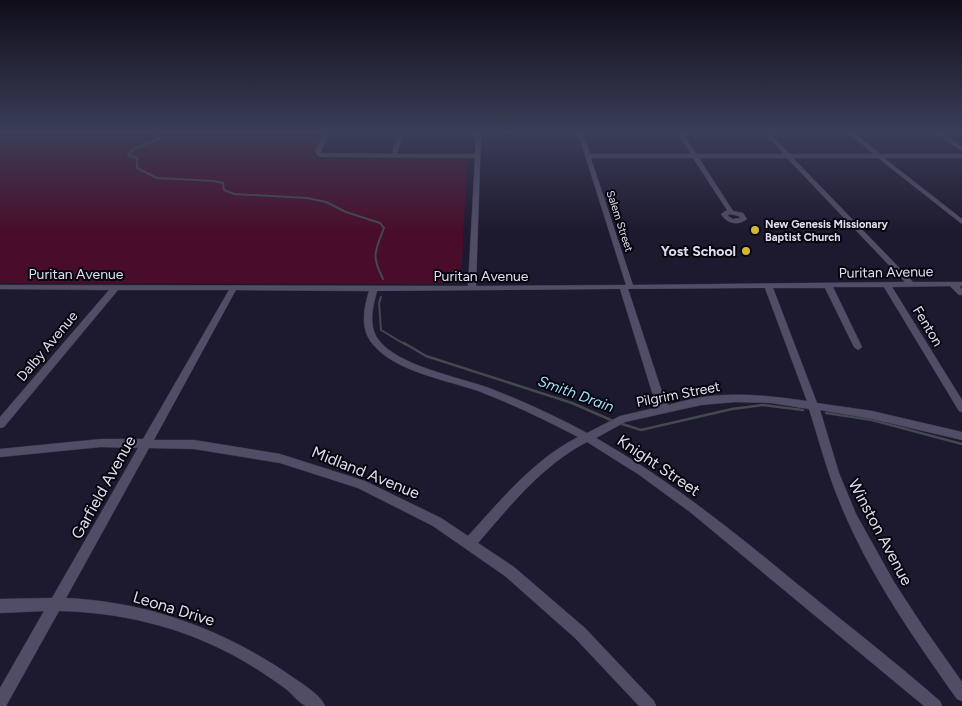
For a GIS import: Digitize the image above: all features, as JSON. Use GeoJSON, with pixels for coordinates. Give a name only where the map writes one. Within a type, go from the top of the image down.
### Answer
{"type":"FeatureCollection","features":[{"type":"Feature","properties":{"kind":"street"},"geometry":{"type":"LineString","coordinates":[[472,288],[478,166]]}},
{"type":"Feature","properties":{"kind":"street","name":"Salem Street"},"geometry":{"type":"LineString","coordinates":[[590,166],[657,392],[665,410]]}},
{"type":"Feature","properties":{"kind":"street"},"geometry":{"type":"LineString","coordinates":[[701,166],[731,212]]}},
{"type":"Feature","properties":{"kind":"street"},"geometry":{"type":"LineString","coordinates":[[797,166],[910,284]]}},
{"type":"Feature","properties":{"kind":"street"},"geometry":{"type":"LineString","coordinates":[[891,166],[962,222]]}},
{"type":"Feature","properties":{"kind":"street","name":"Fenton"},"geometry":{"type":"LineString","coordinates":[[887,284],[962,408]]}},
{"type":"Feature","properties":{"kind":"street"},"geometry":{"type":"LineString","coordinates":[[952,284],[962,293]]}},
{"type":"Feature","properties":{"kind":"street","name":"Puritan Avenue"},"geometry":{"type":"LineString","coordinates":[[0,287],[472,288],[962,284]]}},
{"type":"Feature","properties":{"kind":"street"},"geometry":{"type":"LineString","coordinates":[[828,285],[858,347]]}},
{"type":"Feature","properties":{"kind":"street","name":"Winston Avenue"},"geometry":{"type":"LineString","coordinates":[[768,286],[813,405],[832,471],[852,518],[875,562],[913,624],[962,694]]}},
{"type":"Feature","properties":{"kind":"street","name":"Dalby Avenue"},"geometry":{"type":"LineString","coordinates":[[0,424],[116,287]]}},
{"type":"Feature","properties":{"kind":"street","name":"Garfield Avenue"},"geometry":{"type":"LineString","coordinates":[[0,702],[234,288]]}},
{"type":"Feature","properties":{"kind":"street","name":"Knight Street"},"geometry":{"type":"LineString","coordinates":[[374,288],[369,306],[368,326],[372,338],[382,349],[404,362],[520,404],[587,437],[661,486],[730,536],[935,706]]}},
{"type":"Feature","properties":{"kind":"street","name":"Pilgrim Street"},"geometry":{"type":"LineString","coordinates":[[471,542],[524,482],[570,446],[623,420],[701,401],[735,398],[771,399],[872,415],[962,436]]}},
{"type":"Feature","properties":{"kind":"street","name":"Midland Avenue"},"geometry":{"type":"LineString","coordinates":[[0,453],[62,446],[146,442],[223,447],[303,463],[344,477],[385,494],[424,514],[471,542],[529,587],[592,646],[649,706]]}},
{"type":"Feature","properties":{"kind":"street","name":"Leona Drive"},"geometry":{"type":"LineString","coordinates":[[0,606],[75,605],[112,609],[180,625],[213,638],[245,654],[277,673],[318,706]]}},
{"type":"Feature","properties":{"kind":"shaded area"},"geometry":{"type":"Polygon","coordinates":[[[0,166],[467,166],[461,284],[0,283],[0,166]]]}},
{"type":"Feature","properties":{"kind":"waterway","name":"Smith Drain"},"geometry":{"type":"LineString","coordinates":[[137,166],[137,168],[157,178],[223,183],[224,190],[234,194],[307,198],[326,202],[346,212],[380,223],[384,228],[377,248],[376,259],[383,279]]}},
{"type":"Feature","properties":{"kind":"waterway","name":"Smith Drain"},"geometry":{"type":"LineString","coordinates":[[381,297],[379,303],[381,330],[406,345]]}},
{"type":"Feature","properties":{"kind":"waterway","name":"Smith Drain"},"geometry":{"type":"LineString","coordinates":[[404,343],[426,356],[572,403],[613,421]]}},
{"type":"Feature","properties":{"kind":"waterway","name":"Smith Drain"},"geometry":{"type":"LineString","coordinates":[[619,423],[641,430],[732,409],[763,405],[803,410]]}},
{"type":"Feature","properties":{"kind":"waterway","name":"Smith Drain"},"geometry":{"type":"LineString","coordinates":[[826,413],[872,420],[962,444]]}},
{"type":"Feature","properties":{"kind":"place","name":"New Genesis Missionary Baptist Church"},"geometry":{"type":"Point","coordinates":[755,230]}},
{"type":"Feature","properties":{"kind":"place","name":"Yost School"},"geometry":{"type":"Point","coordinates":[746,251]}}]}
